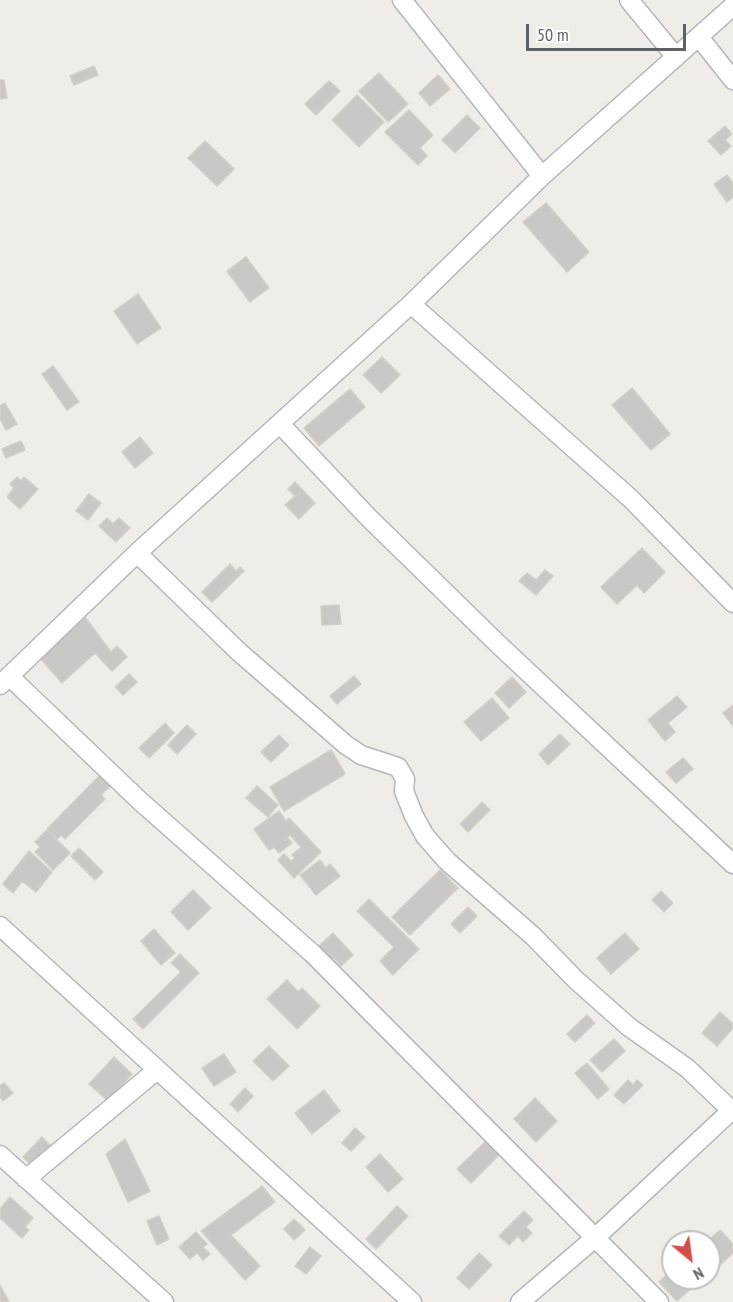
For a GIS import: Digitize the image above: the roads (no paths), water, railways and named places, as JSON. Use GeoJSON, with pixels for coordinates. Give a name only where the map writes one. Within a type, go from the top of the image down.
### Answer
{"type":"FeatureCollection","features":[{"type":"Feature","properties":{"kind":"street"},"geometry":{"type":"LineString","coordinates":[[402,0],[542,176]]}},
{"type":"Feature","properties":{"kind":"street"},"geometry":{"type":"LineString","coordinates":[[629,0],[676,57]]}},
{"type":"Feature","properties":{"kind":"street"},"geometry":{"type":"LineString","coordinates":[[659,1302],[451,1090],[371,1016],[313,954],[4,681],[137,553],[411,304],[542,176],[733,6]]}},
{"type":"Feature","properties":{"kind":"street"},"geometry":{"type":"LineString","coordinates":[[699,37],[733,80]]}},
{"type":"Feature","properties":{"kind":"street"},"geometry":{"type":"LineString","coordinates":[[411,304],[631,499],[733,603]]}},
{"type":"Feature","properties":{"kind":"street"},"geometry":{"type":"LineString","coordinates":[[280,423],[369,518],[499,645],[733,864]]}},
{"type":"Feature","properties":{"kind":"street"},"geometry":{"type":"LineString","coordinates":[[137,553],[239,652],[346,745],[361,755],[398,767],[405,779],[404,791],[414,816],[425,836],[447,861],[533,936],[576,980],[629,1027],[687,1068],[733,1111],[596,1237],[520,1302]]}},
{"type":"Feature","properties":{"kind":"street"},"geometry":{"type":"LineString","coordinates":[[0,926],[58,975],[157,1070],[412,1302]]}},
{"type":"Feature","properties":{"kind":"street"},"geometry":{"type":"LineString","coordinates":[[26,1179],[157,1070]]}},
{"type":"Feature","properties":{"kind":"street"},"geometry":{"type":"LineString","coordinates":[[0,1155],[164,1302]]}}]}
